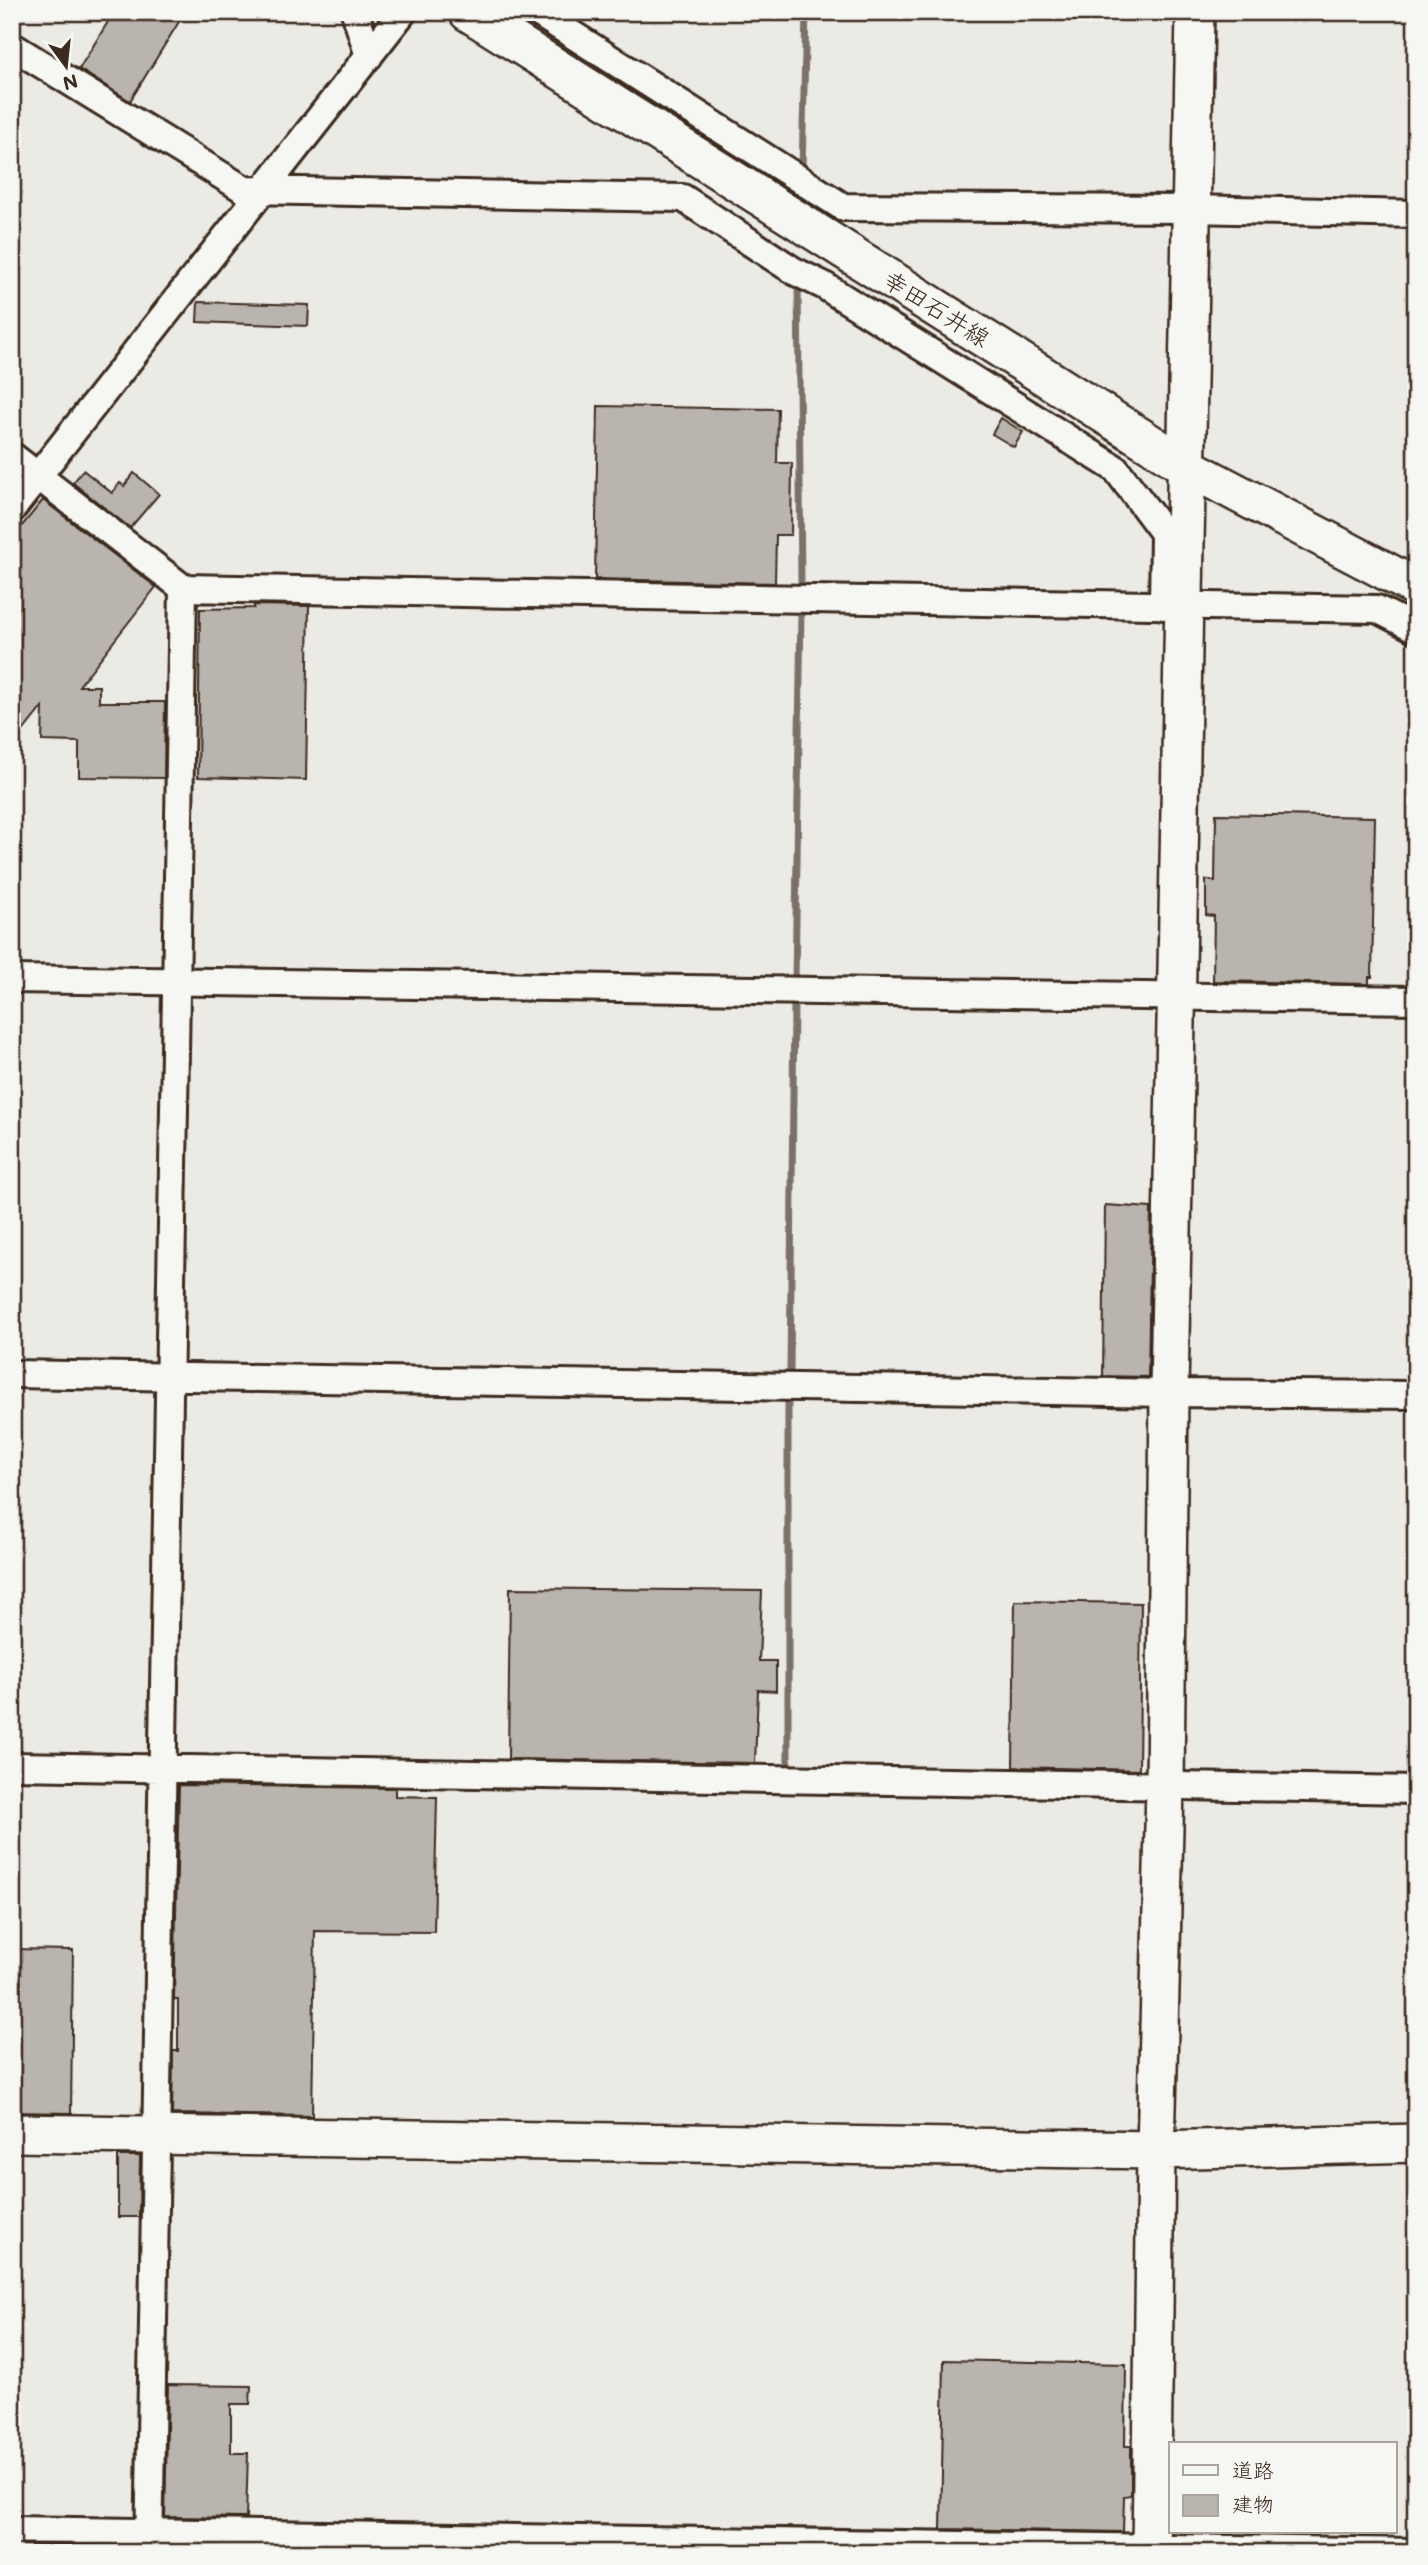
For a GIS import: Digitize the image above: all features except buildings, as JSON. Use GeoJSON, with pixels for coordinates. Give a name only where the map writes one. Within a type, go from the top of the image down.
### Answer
{"type":"FeatureCollection","features":[{"type":"Feature","properties":{"kind":"street"},"geometry":{"type":"LineString","coordinates":[[355,12],[369,56]]}},
{"type":"Feature","properties":{"kind":"street"},"geometry":{"type":"LineString","coordinates":[[12,509],[403,12]]}},
{"type":"Feature","properties":{"kind":"street","name":"幸田石井線"},"geometry":{"type":"LineString","coordinates":[[468,12],[1186,466],[1416,587]]}},
{"type":"Feature","properties":{"kind":"street"},"geometry":{"type":"LineString","coordinates":[[537,12],[843,206],[1416,214]]}},
{"type":"Feature","properties":{"kind":"street"},"geometry":{"type":"LineString","coordinates":[[1151,2551],[1176,997],[1174,606],[1186,466],[1195,12]]}},
{"type":"Feature","properties":{"kind":"street"},"geometry":{"type":"LineString","coordinates":[[12,46],[245,190],[683,198],[794,271],[823,285],[1116,469],[1164,533],[1174,606]]}},
{"type":"Feature","properties":{"kind":"street"},"geometry":{"type":"LineString","coordinates":[[12,456],[183,588],[1377,609],[1416,629]]}},
{"type":"Feature","properties":{"kind":"street"},"geometry":{"type":"LineString","coordinates":[[149,2543],[183,588]]}},
{"type":"Feature","properties":{"kind":"street"},"geometry":{"type":"LineString","coordinates":[[12,979],[1416,1000]]}},
{"type":"Feature","properties":{"kind":"street"},"geometry":{"type":"LineString","coordinates":[[12,1374],[1416,1395]]}},
{"type":"Feature","properties":{"kind":"street"},"geometry":{"type":"LineString","coordinates":[[12,1766],[1416,1790]]}},
{"type":"Feature","properties":{"kind":"street"},"geometry":{"type":"LineString","coordinates":[[12,2133],[1156,2150],[1416,2143]]}},
{"type":"Feature","properties":{"kind":"street"},"geometry":{"type":"LineString","coordinates":[[12,2530],[149,2543],[1416,2552]]}},
{"type":"Feature","properties":{"kind":"waterway"},"geometry":{"type":"LineString","coordinates":[[802,168],[806,12]]}},
{"type":"Feature","properties":{"kind":"waterway"},"geometry":{"type":"LineString","coordinates":[[798,281],[801,584]]}},
{"type":"Feature","properties":{"kind":"waterway"},"geometry":{"type":"LineString","coordinates":[[795,982],[801,612]]}},
{"type":"Feature","properties":{"kind":"waterway"},"geometry":{"type":"LineString","coordinates":[[790,1371],[794,1003]]}},
{"type":"Feature","properties":{"kind":"waterway"},"geometry":{"type":"LineString","coordinates":[[788,1402],[788,1766]]}}]}
